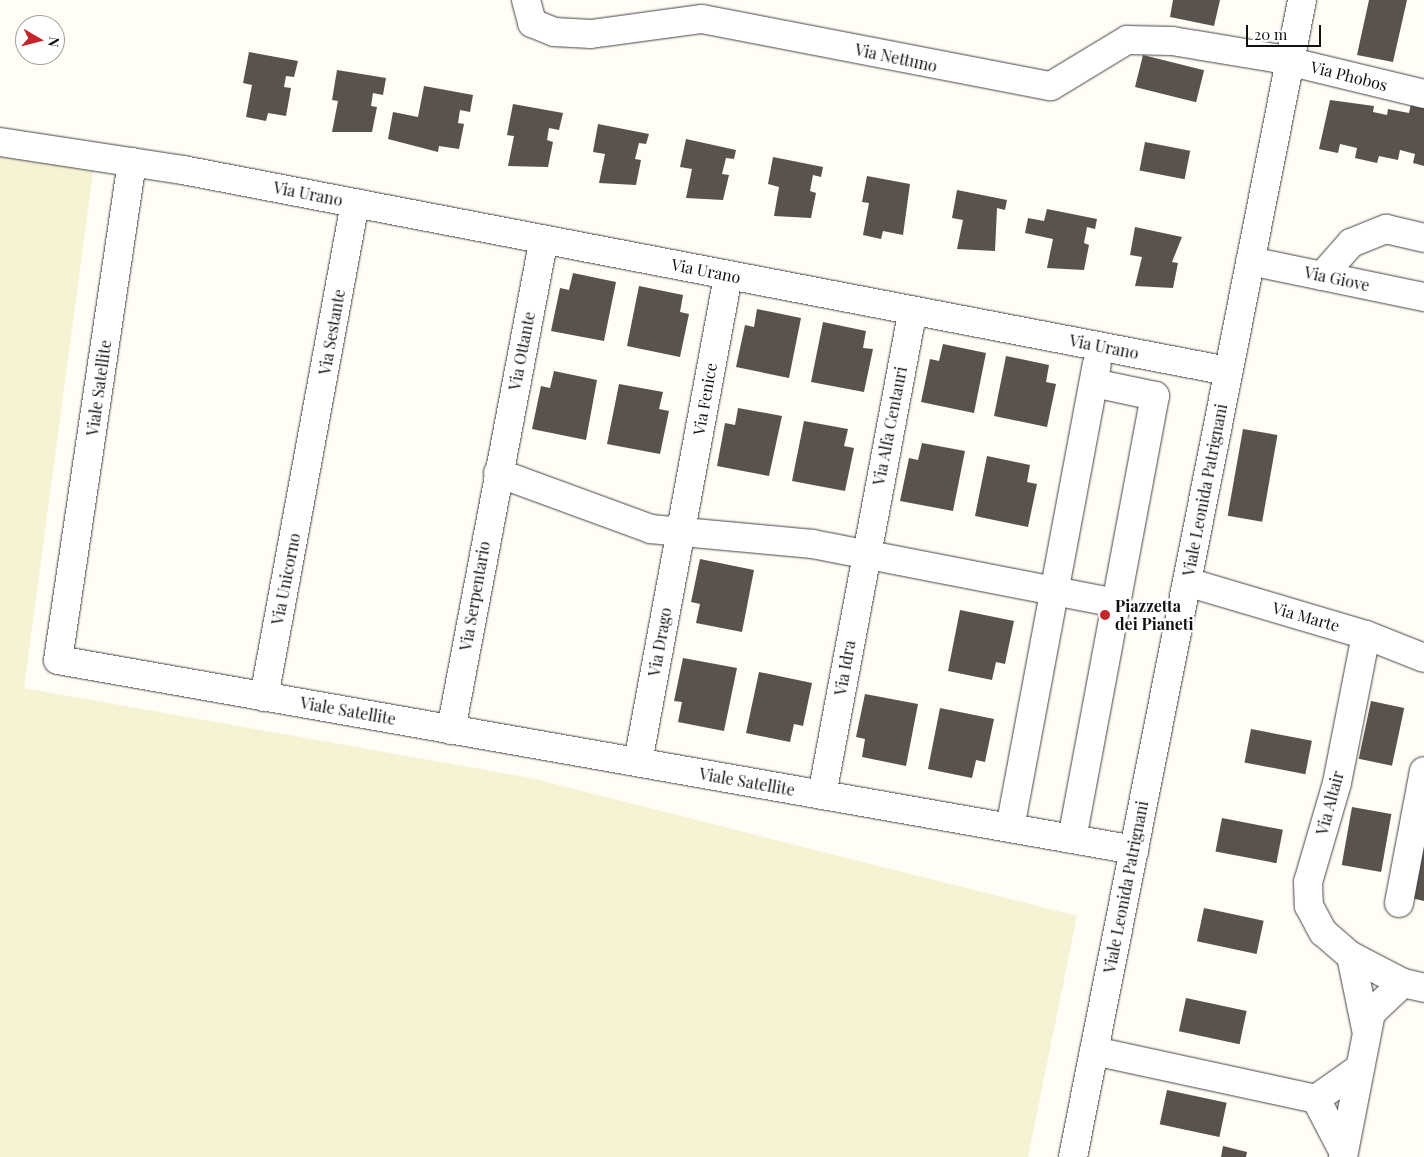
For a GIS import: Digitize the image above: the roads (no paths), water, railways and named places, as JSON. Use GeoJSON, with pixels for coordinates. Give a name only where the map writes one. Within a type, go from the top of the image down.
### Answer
{"type":"FeatureCollection","features":[{"type":"Feature","properties":{"kind":"street","name":"Via Nettuno"},"geometry":{"type":"LineString","coordinates":[[526,0],[532,23],[554,32],[609,33],[702,19],[1051,86],[1127,40],[1172,41],[1282,60]]}},
{"type":"Feature","properties":{"kind":"street","name":"Viale Leonida Patrignani"},"geometry":{"type":"LineString","coordinates":[[1073,1157],[1250,260],[1282,60],[1302,0]]}},
{"type":"Feature","properties":{"kind":"street","name":"Via Phobos"},"geometry":{"type":"LineString","coordinates":[[1282,60],[1424,94]]}},
{"type":"Feature","properties":{"kind":"street","name":"Via Urano"},"geometry":{"type":"LineString","coordinates":[[0,142],[184,170],[1228,371]]}},
{"type":"Feature","properties":{"kind":"street","name":"Viale Satellite"},"geometry":{"type":"LineString","coordinates":[[132,162],[58,660],[1134,850]]}},
{"type":"Feature","properties":{"kind":"street","name":"Via Sestante"},"geometry":{"type":"LineString","coordinates":[[309,461],[355,203]]}},
{"type":"Feature","properties":{"kind":"street"},"geometry":{"type":"LineString","coordinates":[[1322,276],[1351,243],[1386,229],[1424,238]]}},
{"type":"Feature","properties":{"kind":"street","name":"Via Ottante"},"geometry":{"type":"LineString","coordinates":[[499,468],[544,240]]}},
{"type":"Feature","properties":{"kind":"street","name":"Via Giove"},"geometry":{"type":"LineString","coordinates":[[1250,260],[1424,297]]}},
{"type":"Feature","properties":{"kind":"street","name":"Via Fenice"},"geometry":{"type":"LineString","coordinates":[[680,535],[728,275]]}},
{"type":"Feature","properties":{"kind":"street","name":"Via Alfa Centauri"},"geometry":{"type":"LineString","coordinates":[[868,539],[912,310]]}},
{"type":"Feature","properties":{"kind":"street"},"geometry":{"type":"LineString","coordinates":[[1010,828],[1100,347]]}},
{"type":"Feature","properties":{"kind":"street"},"geometry":{"type":"LineString","coordinates":[[1072,839],[1155,396],[1094,383]]}},
{"type":"Feature","properties":{"kind":"street","name":"Via Unicorno"},"geometry":{"type":"LineString","coordinates":[[264,697],[309,461]]}},
{"type":"Feature","properties":{"kind":"street"},"geometry":{"type":"LineString","coordinates":[[499,468],[625,521],[680,535],[868,539],[1055,590],[1116,602]]}},
{"type":"Feature","properties":{"kind":"street","name":"Via Serpentario"},"geometry":{"type":"LineString","coordinates":[[451,730],[499,468]]}},
{"type":"Feature","properties":{"kind":"street","name":"Via Drago"},"geometry":{"type":"LineString","coordinates":[[638,762],[680,535]]}},
{"type":"Feature","properties":{"kind":"street","name":"Via Idra"},"geometry":{"type":"LineString","coordinates":[[822,795],[868,539]]}},
{"type":"Feature","properties":{"kind":"street","name":"Via Marte"},"geometry":{"type":"LineString","coordinates":[[1187,582],[1366,634],[1424,658]]}},
{"type":"Feature","properties":{"kind":"street","name":"Via Altair"},"geometry":{"type":"LineString","coordinates":[[1366,634],[1337,783],[1308,882],[1309,906],[1323,932],[1351,956],[1413,985]]}},
{"type":"Feature","properties":{"kind":"street"},"geometry":{"type":"LineString","coordinates":[[1399,903],[1424,771]]}},
{"type":"Feature","properties":{"kind":"street"},"geometry":{"type":"LineString","coordinates":[[1351,956],[1366,1029]]}},
{"type":"Feature","properties":{"kind":"street"},"geometry":{"type":"LineString","coordinates":[[1342,1153],[1366,1029],[1380,1000],[1413,985]]}},
{"type":"Feature","properties":{"kind":"street"},"geometry":{"type":"LineString","coordinates":[[1094,1051],[1316,1099],[1357,1070]]}},
{"type":"Feature","properties":{"kind":"street"},"geometry":{"type":"LineString","coordinates":[[1316,1099],[1342,1153]]}},
{"type":"Feature","properties":{"kind":"place","name":"Piazzetta dei Pianeti"},"geometry":{"type":"Point","coordinates":[1105,615]}}]}
